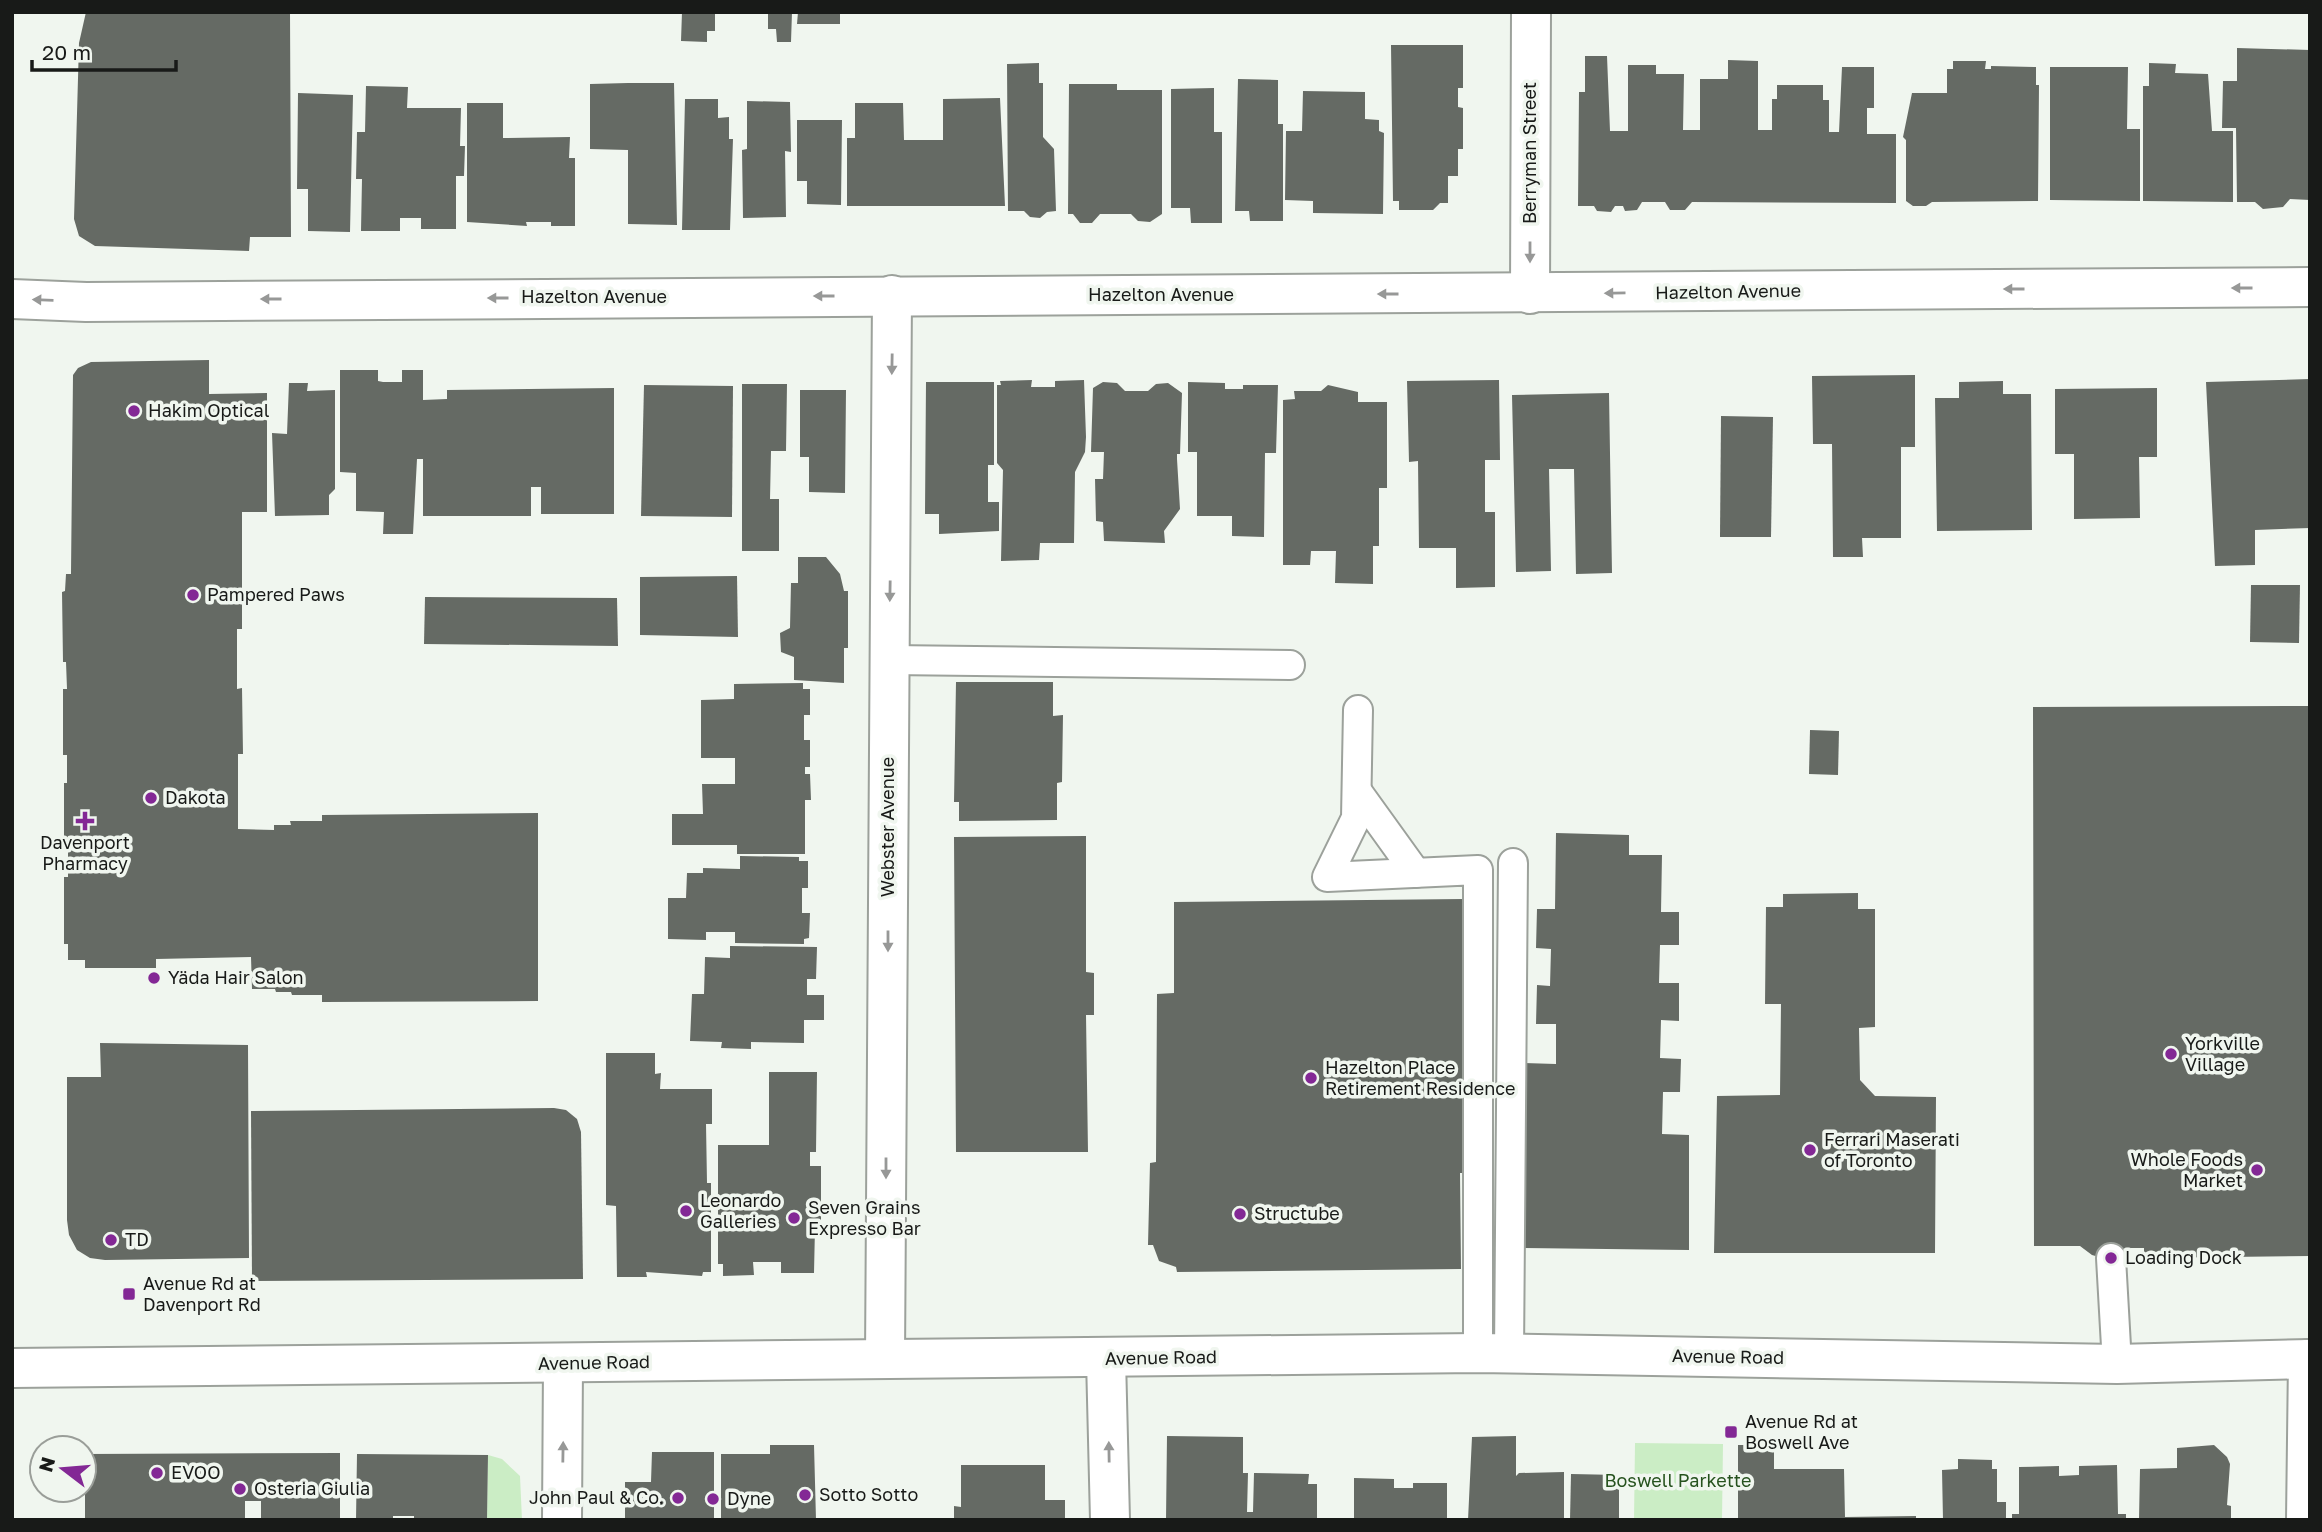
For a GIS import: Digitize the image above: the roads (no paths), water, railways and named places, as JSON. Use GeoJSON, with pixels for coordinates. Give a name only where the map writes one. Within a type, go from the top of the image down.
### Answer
{"type":"FeatureCollection","features":[{"type":"Feature","properties":{"kind":"street","name":"Berryman Street"},"geometry":{"type":"LineString","coordinates":[[1530,294],[1531,12]]}},
{"type":"Feature","properties":{"kind":"street","name":"Hazelton Avenue"},"geometry":{"type":"LineString","coordinates":[[12,299],[86,302],[2310,287]]}},
{"type":"Feature","properties":{"kind":"street","name":"Webster Avenue"},"geometry":{"type":"LineString","coordinates":[[885,1359],[892,295]]}},
{"type":"Feature","properties":{"kind":"street","name":"Avenue Road"},"geometry":{"type":"LineString","coordinates":[[12,1368],[1494,1354],[2117,1364],[2309,1359]]}},
{"type":"Feature","properties":{"kind":"street"},"geometry":{"type":"LineString","coordinates":[[1106,1359],[1110,1520]]}},
{"type":"Feature","properties":{"kind":"street"},"geometry":{"type":"LineString","coordinates":[[2306,1520],[2309,1359]]}},
{"type":"Feature","properties":{"kind":"street"},"geometry":{"type":"LineString","coordinates":[[562,1520],[563,1364]]}},
{"type":"Feature","properties":{"kind":"lane"},"geometry":{"type":"LineString","coordinates":[[890,660],[1290,665]]}},
{"type":"Feature","properties":{"kind":"lane"},"geometry":{"type":"LineString","coordinates":[[1359,710],[1356,818],[1327,877],[1478,870],[1494,1354]]}},
{"type":"Feature","properties":{"kind":"lane"},"geometry":{"type":"LineString","coordinates":[[1357,791],[1416,873]]}},
{"type":"Feature","properties":{"kind":"lane"},"geometry":{"type":"LineString","coordinates":[[1494,1354],[1513,863]]}},
{"type":"Feature","properties":{"kind":"lane"},"geometry":{"type":"LineString","coordinates":[[2111,1258],[2117,1364]]}},
{"type":"Feature","properties":{"kind":"place","name":"Hakim Optical"},"geometry":{"type":"Point","coordinates":[134,411]}},
{"type":"Feature","properties":{"kind":"place","name":"Pampered Paws"},"geometry":{"type":"Point","coordinates":[193,595]}},
{"type":"Feature","properties":{"kind":"place","name":"Dakota"},"geometry":{"type":"Point","coordinates":[151,798]}},
{"type":"Feature","properties":{"kind":"place","name":"Davenport Pharmacy"},"geometry":{"type":"Point","coordinates":[85,821]}},
{"type":"Feature","properties":{"kind":"place","name":"Yäda Hair Salon"},"geometry":{"type":"Point","coordinates":[154,978]}},
{"type":"Feature","properties":{"kind":"place","name":"Yorkville Village"},"geometry":{"type":"Point","coordinates":[2171,1054]}},
{"type":"Feature","properties":{"kind":"place","name":"Hazelton Place Retirement Residence"},"geometry":{"type":"Point","coordinates":[1311,1078]}},
{"type":"Feature","properties":{"kind":"place","name":"Ferrari Maserati of Toronto"},"geometry":{"type":"Point","coordinates":[1810,1150]}},
{"type":"Feature","properties":{"kind":"place","name":"Whole Foods Market"},"geometry":{"type":"Point","coordinates":[2257,1170]}},
{"type":"Feature","properties":{"kind":"place","name":"Leonardo Galleries"},"geometry":{"type":"Point","coordinates":[686,1211]}},
{"type":"Feature","properties":{"kind":"place","name":"Structube"},"geometry":{"type":"Point","coordinates":[1240,1214]}},
{"type":"Feature","properties":{"kind":"place","name":"Seven Grains Expresso Bar"},"geometry":{"type":"Point","coordinates":[794,1218]}},
{"type":"Feature","properties":{"kind":"place","name":"TD"},"geometry":{"type":"Point","coordinates":[111,1240]}},
{"type":"Feature","properties":{"kind":"place","name":"Loading Dock"},"geometry":{"type":"Point","coordinates":[2111,1258]}},
{"type":"Feature","properties":{"kind":"place","name":"Avenue Rd at Davenport Rd"},"geometry":{"type":"Point","coordinates":[129,1294]}},
{"type":"Feature","properties":{"kind":"place","name":"Avenue Rd at Boswell Ave"},"geometry":{"type":"Point","coordinates":[1731,1432]}},
{"type":"Feature","properties":{"kind":"place","name":"EVOO"},"geometry":{"type":"Point","coordinates":[157,1473]}},
{"type":"Feature","properties":{"kind":"place","name":"Osteria Giulia"},"geometry":{"type":"Point","coordinates":[240,1489]}},
{"type":"Feature","properties":{"kind":"place","name":"Sotto Sotto"},"geometry":{"type":"Point","coordinates":[805,1495]}},
{"type":"Feature","properties":{"kind":"place","name":"John Paul & Co."},"geometry":{"type":"Point","coordinates":[678,1498]}},
{"type":"Feature","properties":{"kind":"place","name":"Dyne"},"geometry":{"type":"Point","coordinates":[713,1499]}},
{"type":"Feature","properties":{"kind":"park label","name":"Boswell Parkette"},"geometry":{"type":"Point","coordinates":[1678,1481]}}]}
